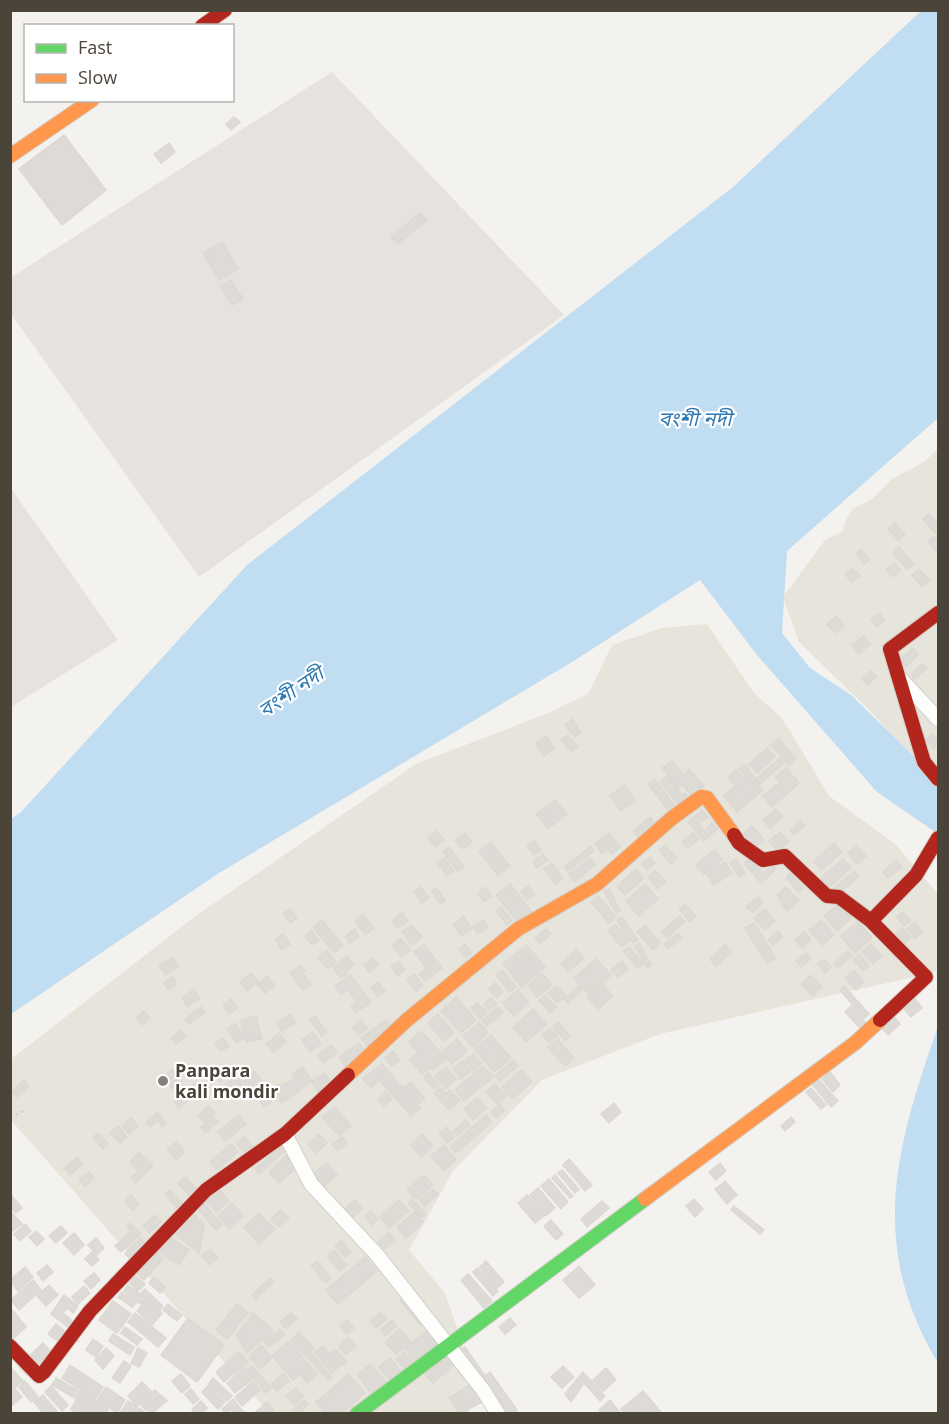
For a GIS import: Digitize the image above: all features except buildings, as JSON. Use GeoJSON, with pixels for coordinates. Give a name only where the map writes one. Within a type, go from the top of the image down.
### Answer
{"type":"FeatureCollection","features":[{"type":"Feature","properties":{"kind":"street"},"geometry":{"type":"LineString","coordinates":[[205,24],[225,10]]}},
{"type":"Feature","properties":{"kind":"street"},"geometry":{"type":"LineString","coordinates":[[10,156],[89,102]]}},
{"type":"Feature","properties":{"kind":"street"},"geometry":{"type":"LineString","coordinates":[[939,613],[890,649],[924,762],[939,779]]}},
{"type":"Feature","properties":{"kind":"street"},"geometry":{"type":"LineString","coordinates":[[900,678],[939,719]]}},
{"type":"Feature","properties":{"kind":"street"},"geometry":{"type":"LineString","coordinates":[[10,1346],[39,1376],[90,1311],[206,1190],[285,1134],[407,1020],[518,929],[597,885],[672,818],[701,797],[707,798],[739,843],[763,860],[785,855],[826,896],[839,897],[871,921],[926,977],[855,1043],[357,1413]]}},
{"type":"Feature","properties":{"kind":"street"},"geometry":{"type":"LineString","coordinates":[[871,921],[916,875],[939,838]]}},
{"type":"Feature","properties":{"kind":"street"},"geometry":{"type":"LineString","coordinates":[[285,1134],[311,1184],[378,1256],[498,1413]]}},
{"type":"Feature","properties":{"kind":"path"},"geometry":{"type":"LineString","coordinates":[[10,1118],[23,1111]]}},
{"type":"Feature","properties":{"kind":"shaded area"},"geometry":{"type":"Polygon","coordinates":[[[332,72],[564,315],[199,577],[11,314],[10,278],[332,72]]]}},
{"type":"Feature","properties":{"kind":"shaded area"},"geometry":{"type":"Polygon","coordinates":[[[938,449],[938,788],[874,715],[799,642],[783,597],[825,540],[843,531],[846,520],[853,509],[872,499],[892,479],[924,462],[938,449]]]}},
{"type":"Feature","properties":{"kind":"shaded area"},"geometry":{"type":"Polygon","coordinates":[[[10,487],[118,640],[11,707],[10,707],[10,487]]]}},
{"type":"Feature","properties":{"kind":"shaded area"},"geometry":{"type":"Polygon","coordinates":[[[707,624],[754,693],[782,718],[829,796],[894,843],[938,894],[936,972],[660,1034],[542,1080],[453,1171],[409,1250],[445,1293],[465,1351],[469,1413],[269,1413],[11,1120],[10,1060],[197,915],[416,764],[548,713],[588,694],[612,645],[662,628],[707,624]]]}},
{"type":"Feature","properties":{"kind":"water","name":"বংশী নদী"},"geometry":{"type":"Polygon","coordinates":[[[921,11],[938,11],[938,418],[787,551],[782,633],[810,668],[851,695],[938,780],[938,834],[877,792],[757,655],[700,580],[572,662],[219,873],[11,1014],[11,819],[21,812],[247,565],[733,187],[921,11]]]}},
{"type":"Feature","properties":{"kind":"water"},"geometry":{"type":"Polygon","coordinates":[[[938,1026],[938,1363],[916,1320],[902,1278],[896,1236],[896,1196],[901,1155],[910,1113],[938,1026]]]}},
{"type":"Feature","properties":{"kind":"traffic: fast"},"geometry":{"type":"LineString","coordinates":[[357,1414],[645,1199]]}},
{"type":"Feature","properties":{"kind":"traffic: slow"},"geometry":{"type":"LineString","coordinates":[[10,156],[89,102]]}},
{"type":"Feature","properties":{"kind":"traffic: slow"},"geometry":{"type":"LineString","coordinates":[[348,1075],[407,1020],[518,929],[597,884],[672,818],[701,797],[707,798],[734,835]]}},
{"type":"Feature","properties":{"kind":"traffic: slow"},"geometry":{"type":"LineString","coordinates":[[645,1199],[855,1043],[880,1020]]}},
{"type":"Feature","properties":{"kind":"traffic: jam"},"geometry":{"type":"LineString","coordinates":[[205,24],[225,10]]}},
{"type":"Feature","properties":{"kind":"traffic: jam"},"geometry":{"type":"LineString","coordinates":[[938,613],[890,649],[924,762],[938,779]]}},
{"type":"Feature","properties":{"kind":"traffic: jam"},"geometry":{"type":"LineString","coordinates":[[734,835],[739,843],[763,860],[785,856],[827,896],[839,897],[871,921],[916,875],[938,838]]}},
{"type":"Feature","properties":{"kind":"traffic: jam"},"geometry":{"type":"LineString","coordinates":[[871,921],[926,977],[880,1020]]}},
{"type":"Feature","properties":{"kind":"traffic: jam"},"geometry":{"type":"LineString","coordinates":[[10,1346],[39,1376],[44,1372],[90,1311],[206,1190],[285,1134],[348,1075]]}},
{"type":"Feature","properties":{"kind":"place","name":"Panpara kali mondir"},"geometry":{"type":"Point","coordinates":[163,1081]}}]}
